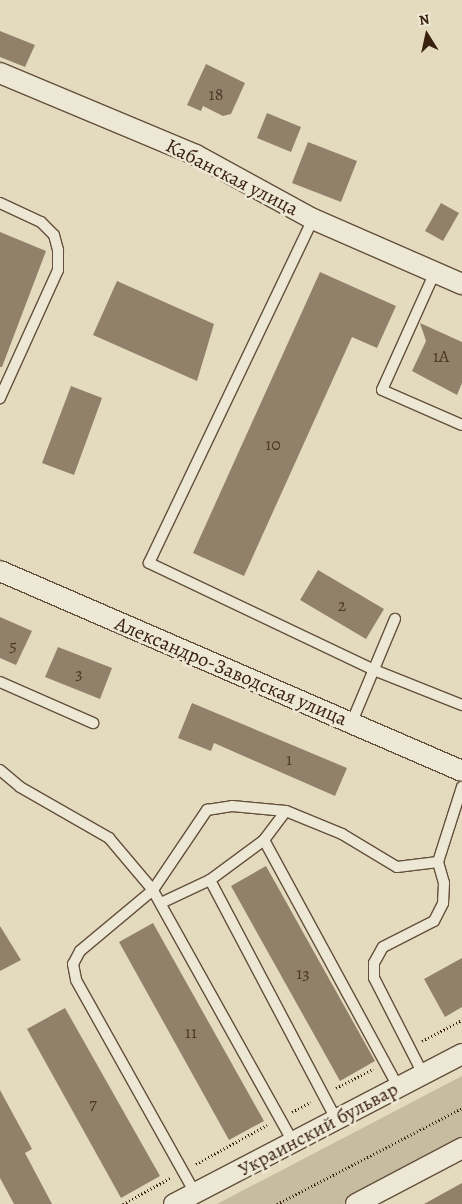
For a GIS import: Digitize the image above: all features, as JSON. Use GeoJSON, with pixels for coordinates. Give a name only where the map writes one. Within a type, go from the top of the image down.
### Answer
{"type":"FeatureCollection","features":[{"type":"Feature","properties":{"kind":"street","name":"Кабанская улица"},"geometry":{"type":"LineString","coordinates":[[0,73],[196,155],[313,219],[462,284]]}},
{"type":"Feature","properties":{"kind":"street","name":"Александро-Заводская улица"},"geometry":{"type":"LineString","coordinates":[[0,571],[462,771]]}},
{"type":"Feature","properties":{"kind":"street","name":"Украинский бульвар"},"geometry":{"type":"LineString","coordinates":[[174,1204],[462,1054]]}},
{"type":"Feature","properties":{"kind":"street"},"geometry":{"type":"LineString","coordinates":[[359,1203],[462,1148]]}},
{"type":"Feature","properties":{"kind":"lane"},"geometry":{"type":"LineString","coordinates":[[0,203],[41,222],[54,235],[58,250],[58,270],[0,398]]}},
{"type":"Feature","properties":{"kind":"lane"},"geometry":{"type":"LineString","coordinates":[[313,219],[149,563],[374,670],[462,705]]}},
{"type":"Feature","properties":{"kind":"lane"},"geometry":{"type":"LineString","coordinates":[[435,272],[382,390],[462,425]]}},
{"type":"Feature","properties":{"kind":"lane"},"geometry":{"type":"LineString","coordinates":[[352,724],[395,619]]}},
{"type":"Feature","properties":{"kind":"lane"},"geometry":{"type":"LineString","coordinates":[[0,682],[93,723]]}},
{"type":"Feature","properties":{"kind":"lane"},"geometry":{"type":"LineString","coordinates":[[0,770],[20,786],[109,838],[154,890],[293,1142]]}},
{"type":"Feature","properties":{"kind":"lane"},"geometry":{"type":"LineString","coordinates":[[423,1074],[374,978],[374,963],[383,947],[434,922],[443,903],[444,883],[438,862],[462,787]]}},
{"type":"Feature","properties":{"kind":"lane"},"geometry":{"type":"LineString","coordinates":[[195,1193],[76,980],[73,964],[80,951],[154,890],[207,810],[232,806],[286,811],[342,834],[397,867],[438,862]]}},
{"type":"Feature","properties":{"kind":"lane"},"geometry":{"type":"LineString","coordinates":[[161,903],[210,880],[264,840],[286,811]]}},
{"type":"Feature","properties":{"kind":"lane"},"geometry":{"type":"LineString","coordinates":[[264,840],[398,1087]]}},
{"type":"Feature","properties":{"kind":"lane"},"geometry":{"type":"LineString","coordinates":[[210,880],[336,1119]]}},
{"type":"Feature","properties":{"kind":"path"},"geometry":{"type":"LineString","coordinates":[[278,1204],[462,1108]]}},
{"type":"Feature","properties":{"kind":"shaded area"},"geometry":{"type":"Polygon","coordinates":[[[462,1076],[462,1142],[343,1204],[217,1204],[462,1076]]]}},
{"type":"Feature","properties":{"kind":"building"},"geometry":{"type":"Polygon","coordinates":[[[0,31],[35,45],[25,67],[0,57],[0,31]]]}},
{"type":"Feature","properties":{"kind":"building"},"geometry":{"type":"Polygon","coordinates":[[[206,64],[245,83],[231,114],[223,116],[203,106],[201,111],[187,105],[206,64]]]}},
{"type":"Feature","properties":{"kind":"building"},"geometry":{"type":"Polygon","coordinates":[[[267,113],[301,127],[291,152],[257,138],[267,113]]]}},
{"type":"Feature","properties":{"kind":"building"},"geometry":{"type":"Polygon","coordinates":[[[308,142],[357,161],[341,202],[292,183],[308,142]]]}},
{"type":"Feature","properties":{"kind":"building"},"geometry":{"type":"Polygon","coordinates":[[[441,203],[459,213],[443,241],[425,231],[441,203]]]}},
{"type":"Feature","properties":{"kind":"building"},"geometry":{"type":"Polygon","coordinates":[[[0,232],[46,251],[2,367],[0,367],[0,232]]]}},
{"type":"Feature","properties":{"kind":"building"},"geometry":{"type":"Polygon","coordinates":[[[320,272],[396,306],[377,348],[352,337],[244,576],[193,553],[320,272]]]}},
{"type":"Feature","properties":{"kind":"building"},"geometry":{"type":"Polygon","coordinates":[[[117,281],[214,324],[197,381],[93,335],[117,281]]]}},
{"type":"Feature","properties":{"kind":"building"},"geometry":{"type":"Polygon","coordinates":[[[420,323],[462,342],[462,383],[457,395],[412,371],[426,341],[420,323]]]}},
{"type":"Feature","properties":{"kind":"building"},"geometry":{"type":"Polygon","coordinates":[[[71,386],[102,398],[74,475],[42,463],[71,386]]]}},
{"type":"Feature","properties":{"kind":"building"},"geometry":{"type":"Polygon","coordinates":[[[318,570],[384,609],[366,639],[300,600],[318,570]]]}},
{"type":"Feature","properties":{"kind":"building"},"geometry":{"type":"Polygon","coordinates":[[[0,617],[32,631],[16,665],[0,658],[0,617]]]}},
{"type":"Feature","properties":{"kind":"building"},"geometry":{"type":"Polygon","coordinates":[[[58,647],[112,668],[100,699],[45,677],[58,647]]]}},
{"type":"Feature","properties":{"kind":"building"},"geometry":{"type":"Polygon","coordinates":[[[192,703],[347,768],[335,796],[214,743],[211,751],[178,738],[192,703]]]}},
{"type":"Feature","properties":{"kind":"building"},"geometry":{"type":"Polygon","coordinates":[[[266,866],[375,1061],[340,1081],[231,886],[266,866]]]}},
{"type":"Feature","properties":{"kind":"building"},"geometry":{"type":"Polygon","coordinates":[[[153,923],[264,1121],[229,1140],[119,942],[153,923]]]}},
{"type":"Feature","properties":{"kind":"building"},"geometry":{"type":"Polygon","coordinates":[[[0,926],[21,960],[0,971],[0,926]]]}},
{"type":"Feature","properties":{"kind":"building"},"geometry":{"type":"Polygon","coordinates":[[[462,958],[462,1007],[445,1017],[424,979],[462,958]]]}},
{"type":"Feature","properties":{"kind":"building"},"geometry":{"type":"Polygon","coordinates":[[[65,1008],[160,1176],[121,1198],[27,1029],[65,1008]]]}},
{"type":"Feature","properties":{"kind":"building"},"geometry":{"type":"Polygon","coordinates":[[[0,1090],[32,1149],[25,1153],[52,1204],[14,1204],[0,1178],[0,1090]]]}},
{"type":"Feature","properties":{"kind":"building"},"geometry":{"type":"Polygon","coordinates":[[[462,1183],[462,1204],[424,1204],[462,1183]]]}}]}
